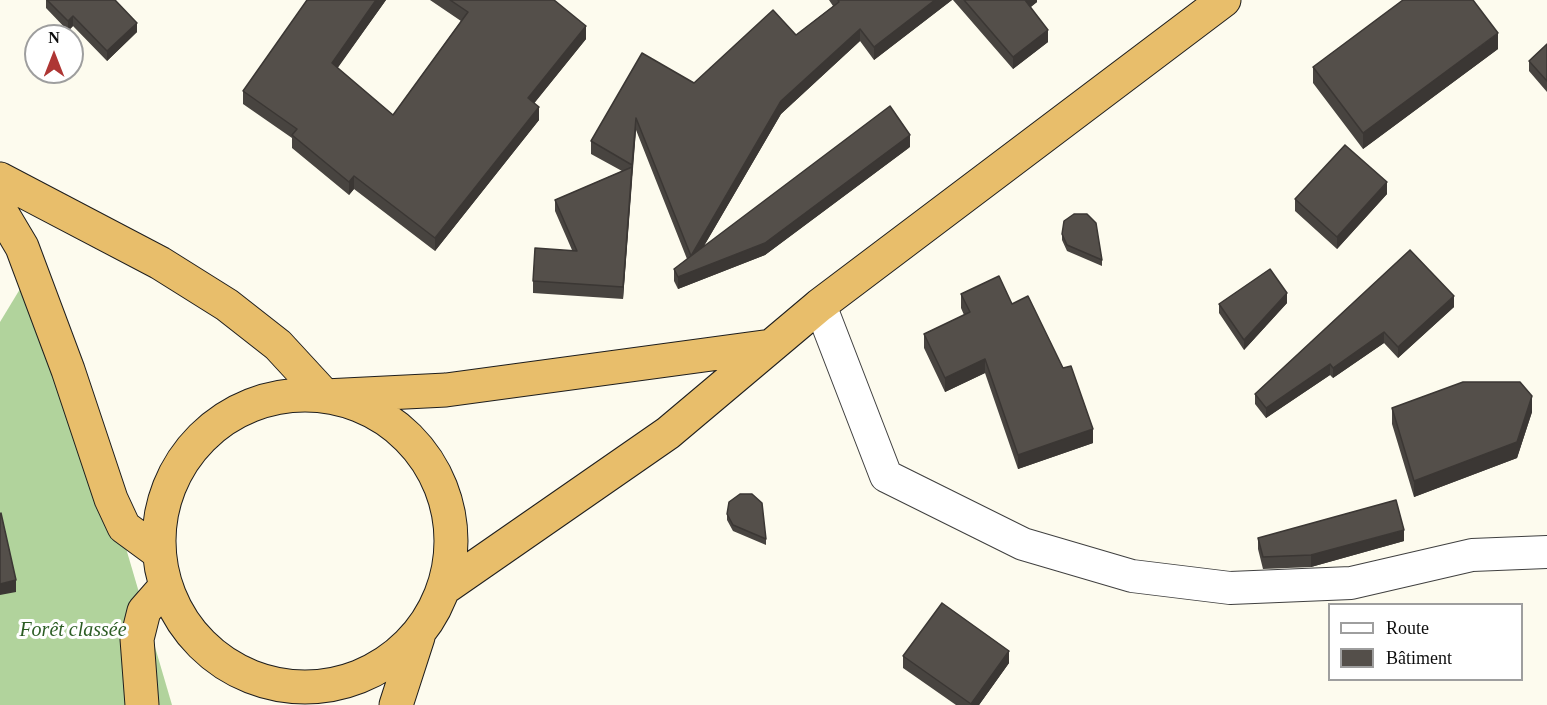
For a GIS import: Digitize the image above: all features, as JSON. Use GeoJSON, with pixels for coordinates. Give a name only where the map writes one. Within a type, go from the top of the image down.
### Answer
{"type":"FeatureCollection","features":[{"type":"Feature","properties":{"kind":"highway"},"geometry":{"type":"LineString","coordinates":[[446,587],[668,433],[820,306],[1224,0]]}},
{"type":"Feature","properties":{"kind":"highway"},"geometry":{"type":"LineString","coordinates":[[0,179],[160,262],[227,305],[278,345],[325,396],[366,407],[402,430],[430,463],[447,503],[453,545],[446,587],[434,613],[418,637],[396,705]]}},
{"type":"Feature","properties":{"kind":"highway"},"geometry":{"type":"LineString","coordinates":[[0,210],[22,247],[115,508],[124,527],[158,552]]}},
{"type":"Feature","properties":{"kind":"highway"},"geometry":{"type":"LineString","coordinates":[[418,637],[384,665],[343,683],[299,688],[255,679],[216,658],[185,626],[165,587],[158,552],[161,508],[177,468],[204,434],[239,410],[281,396],[446,390],[771,346]]}},
{"type":"Feature","properties":{"kind":"highway"},"geometry":{"type":"LineString","coordinates":[[142,705],[137,639],[144,611],[165,587]]}},
{"type":"Feature","properties":{"kind":"street"},"geometry":{"type":"LineString","coordinates":[[820,306],[886,477],[1023,544],[1132,576],[1230,588],[1351,584],[1472,555],[1547,552]]}},
{"type":"Feature","properties":{"kind":"green space","name":"Forêt classée"},"geometry":{"type":"Polygon","coordinates":[[[37,261],[74,371],[172,705],[0,705],[0,322],[37,261]]]}},
{"type":"Feature","properties":{"kind":"building"},"geometry":{"type":"Polygon","coordinates":[[[47,0],[115,0],[137,23],[107,51],[84,27],[84,24],[81,24],[73,16],[68,21],[47,0]]]}},
{"type":"Feature","properties":{"kind":"building"},"geometry":{"type":"Polygon","coordinates":[[[307,0],[376,0],[332,63],[393,115],[468,12],[450,0],[554,0],[586,26],[528,98],[539,107],[435,238],[354,176],[349,182],[292,135],[297,129],[243,91],[307,0]]]}},
{"type":"Feature","properties":{"kind":"building"},"geometry":{"type":"Polygon","coordinates":[[[838,0],[935,0],[874,47],[860,29],[781,101],[691,256],[636,118],[632,165],[591,141],[642,53],[694,83],[773,10],[796,35],[839,2],[838,0]]]}},
{"type":"Feature","properties":{"kind":"building"},"geometry":{"type":"Polygon","coordinates":[[[964,0],[1025,0],[1048,30],[1013,57],[964,0]]]}},
{"type":"Feature","properties":{"kind":"building"},"geometry":{"type":"Polygon","coordinates":[[[1403,0],[1473,0],[1498,33],[1363,133],[1313,67],[1403,0]]]}},
{"type":"Feature","properties":{"kind":"building"},"geometry":{"type":"Polygon","coordinates":[[[1547,44],[1547,81],[1529,61],[1547,44]]]}},
{"type":"Feature","properties":{"kind":"building"},"geometry":{"type":"Polygon","coordinates":[[[890,106],[910,135],[765,243],[678,277],[674,269],[890,106]]]}},
{"type":"Feature","properties":{"kind":"building"},"geometry":{"type":"Polygon","coordinates":[[[1345,145],[1387,182],[1337,237],[1295,199],[1345,145]]]}},
{"type":"Feature","properties":{"kind":"building"},"geometry":{"type":"Polygon","coordinates":[[[632,167],[623,287],[533,281],[535,248],[577,251],[555,200],[632,167]]]}},
{"type":"Feature","properties":{"kind":"building"},"geometry":{"type":"Polygon","coordinates":[[[1074,214],[1087,214],[1096,223],[1102,260],[1067,245],[1062,234],[1064,221],[1074,214]]]}},
{"type":"Feature","properties":{"kind":"building"},"geometry":{"type":"Polygon","coordinates":[[[1410,250],[1454,296],[1398,347],[1384,332],[1333,368],[1330,364],[1266,408],[1255,394],[1410,250]]]}},
{"type":"Feature","properties":{"kind":"building"},"geometry":{"type":"Polygon","coordinates":[[[1270,269],[1287,293],[1244,340],[1219,304],[1270,269]]]}},
{"type":"Feature","properties":{"kind":"building"},"geometry":{"type":"Polygon","coordinates":[[[999,276],[1012,304],[1028,296],[1063,368],[1071,366],[1093,429],[1018,455],[985,359],[945,378],[924,334],[970,312],[961,294],[999,276]]]}},
{"type":"Feature","properties":{"kind":"building"},"geometry":{"type":"Polygon","coordinates":[[[1463,382],[1520,382],[1532,396],[1517,442],[1414,481],[1392,408],[1463,382]]]}},
{"type":"Feature","properties":{"kind":"building"},"geometry":{"type":"Polygon","coordinates":[[[740,494],[752,494],[762,503],[766,539],[733,525],[727,514],[729,502],[740,494]]]}},
{"type":"Feature","properties":{"kind":"building"},"geometry":{"type":"Polygon","coordinates":[[[1396,500],[1404,530],[1311,555],[1263,557],[1258,538],[1396,500]]]}},
{"type":"Feature","properties":{"kind":"building"},"geometry":{"type":"Polygon","coordinates":[[[0,514],[16,580],[0,584],[0,514]]]}},
{"type":"Feature","properties":{"kind":"building"},"geometry":{"type":"Polygon","coordinates":[[[942,603],[1009,651],[971,704],[903,656],[942,603]]]}}]}
